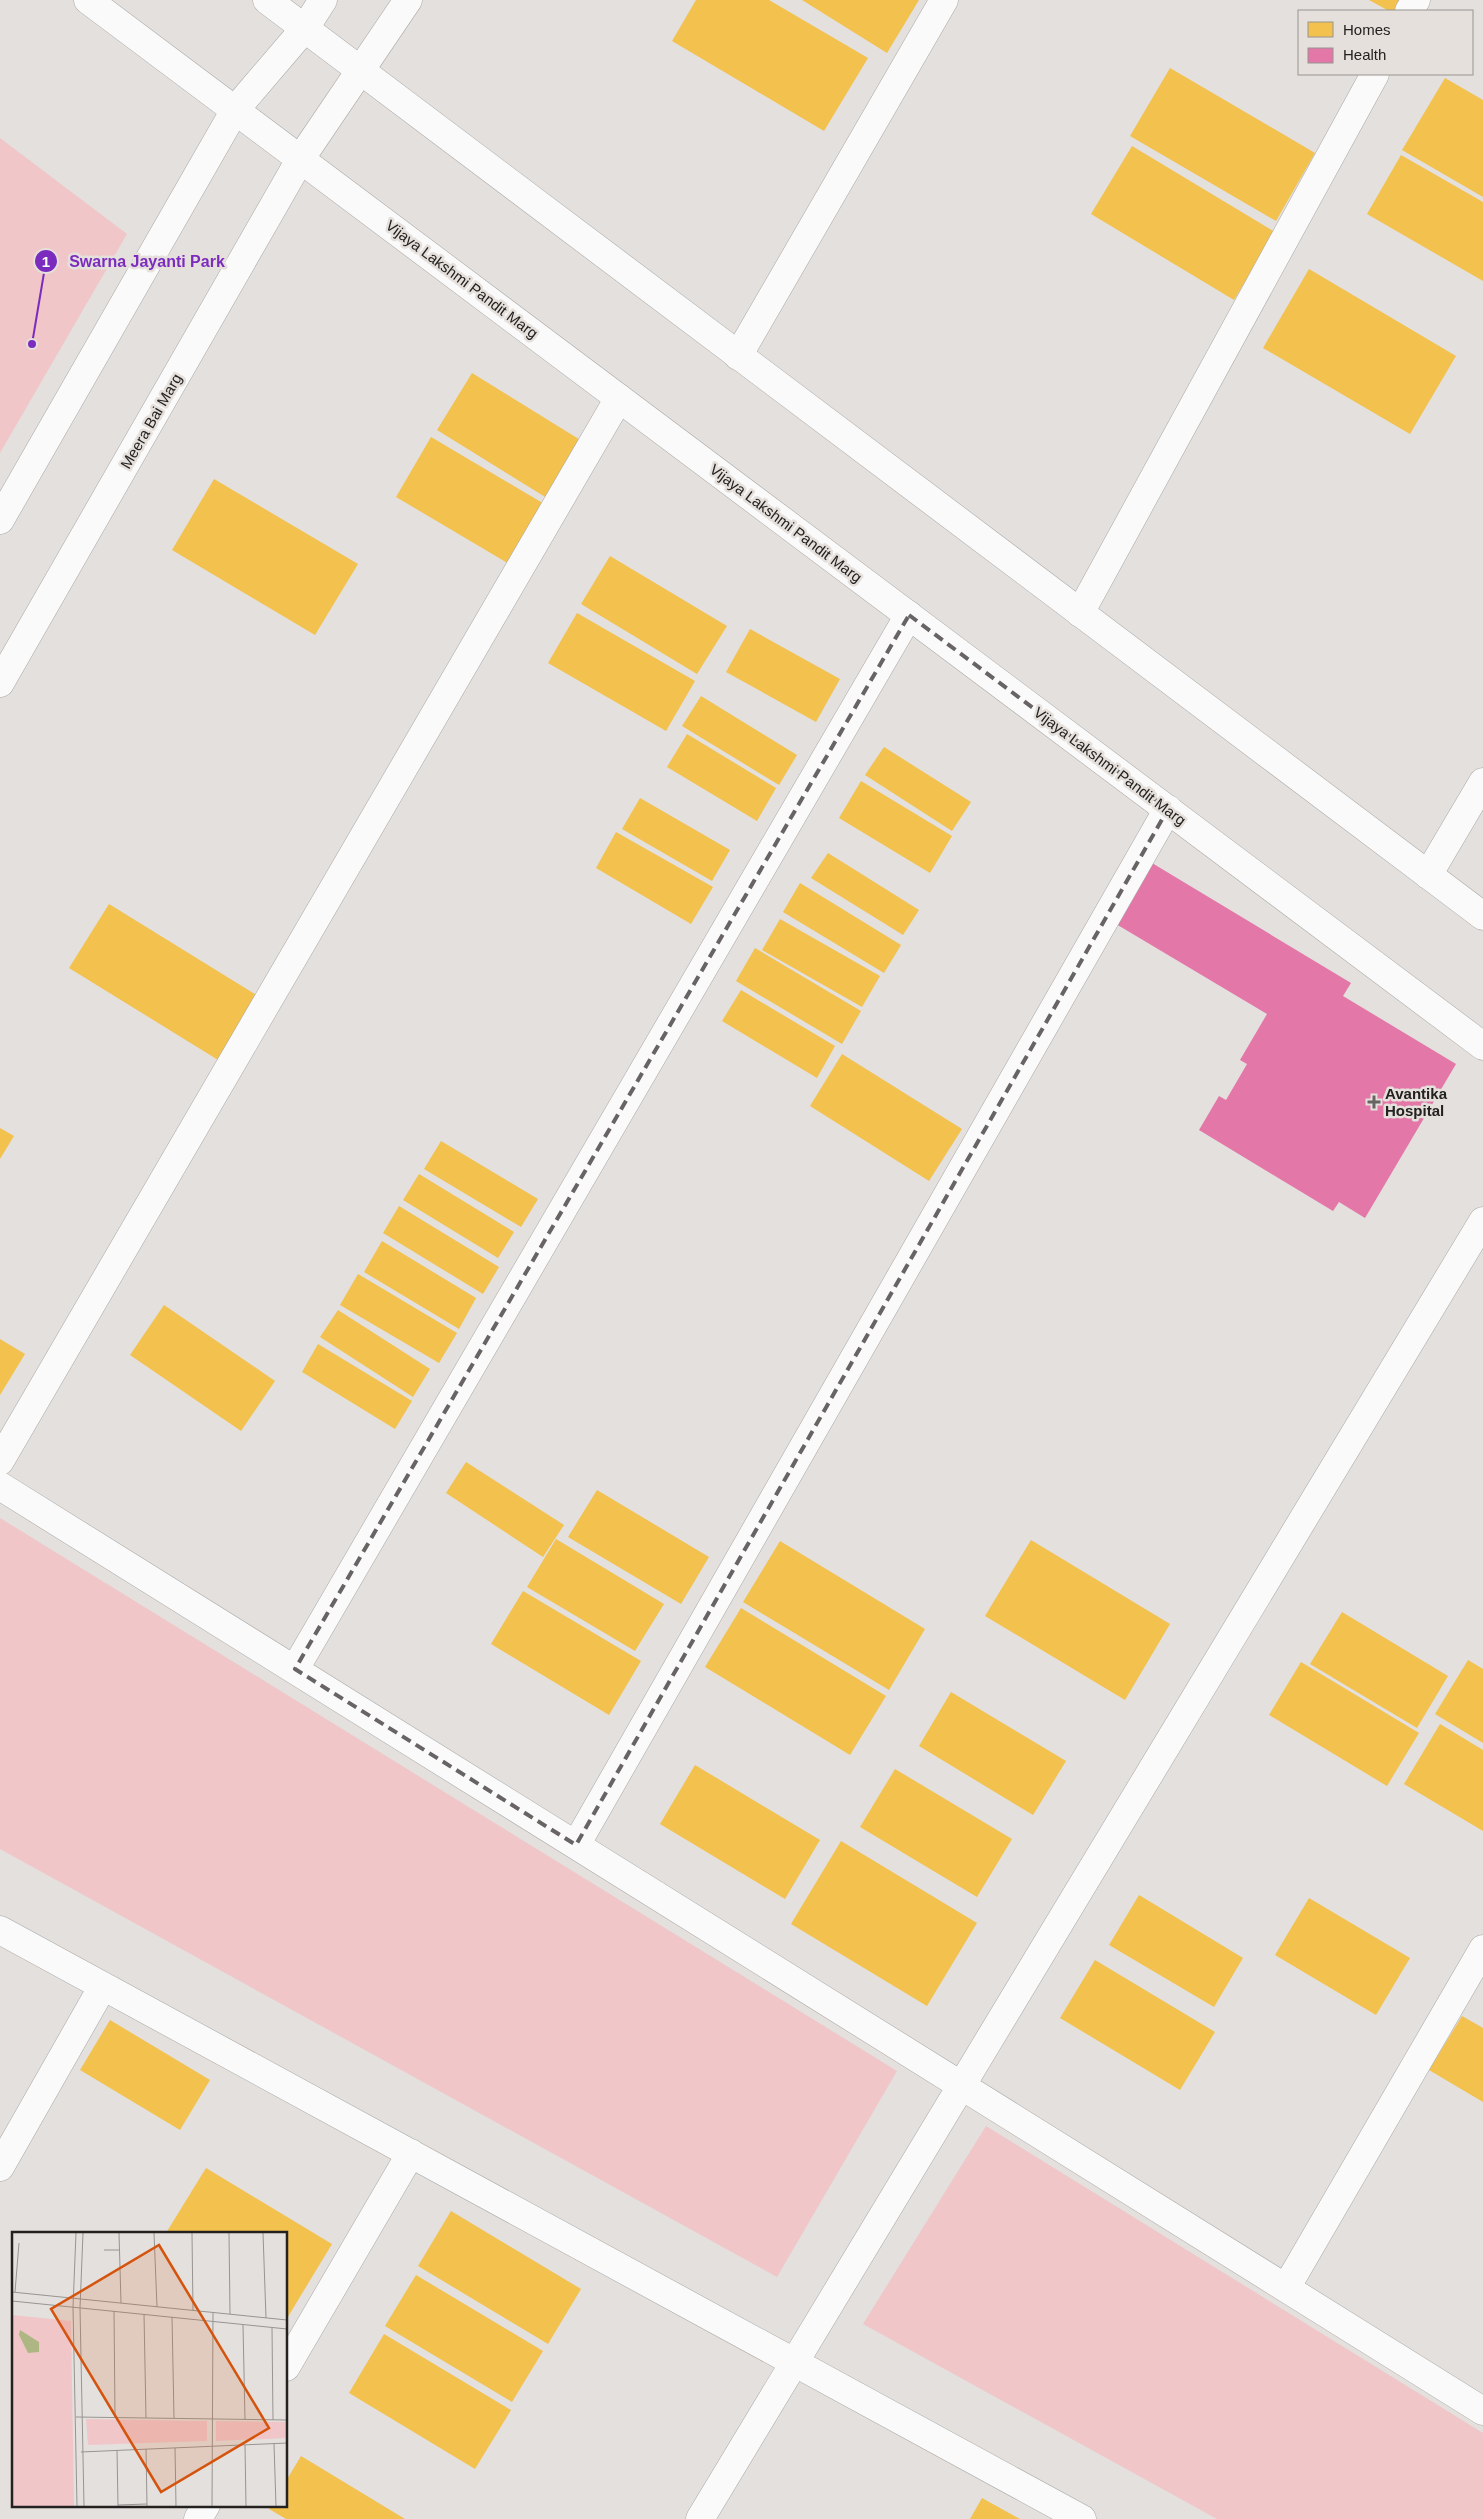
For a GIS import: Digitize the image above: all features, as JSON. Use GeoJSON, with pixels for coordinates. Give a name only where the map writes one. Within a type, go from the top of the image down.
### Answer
{"type":"FeatureCollection","features":[{"type":"Feature","properties":{"kind":"street","name":"Vijaya Lakshmi Pandit Marg"},"geometry":{"type":"LineString","coordinates":[[88,0],[1483,1046]]}},
{"type":"Feature","properties":{"kind":"street"},"geometry":{"type":"LineString","coordinates":[[267,0],[1483,916]]}},
{"type":"Feature","properties":{"kind":"street"},"geometry":{"type":"LineString","coordinates":[[0,520],[235,110],[305,28],[323,0]]}},
{"type":"Feature","properties":{"kind":"street","name":"Meera Bai Marg"},"geometry":{"type":"LineString","coordinates":[[0,683],[301,158],[408,0]]}},
{"type":"Feature","properties":{"kind":"street"},"geometry":{"type":"LineString","coordinates":[[738,356],[944,0]]}},
{"type":"Feature","properties":{"kind":"street"},"geometry":{"type":"LineString","coordinates":[[1080,613],[1374,75]]}},
{"type":"Feature","properties":{"kind":"street"},"geometry":{"type":"LineString","coordinates":[[0,1461],[619,398]]}},
{"type":"Feature","properties":{"kind":"street"},"geometry":{"type":"LineString","coordinates":[[295,1669],[909,615]]}},
{"type":"Feature","properties":{"kind":"street"},"geometry":{"type":"LineString","coordinates":[[1428,875],[1483,782]]}},
{"type":"Feature","properties":{"kind":"street"},"geometry":{"type":"LineString","coordinates":[[576,1845],[1168,809]]}},
{"type":"Feature","properties":{"kind":"street"},"geometry":{"type":"LineString","coordinates":[[700,2519],[1483,1221]]}},
{"type":"Feature","properties":{"kind":"street"},"geometry":{"type":"LineString","coordinates":[[0,1486],[1483,2411]]}},
{"type":"Feature","properties":{"kind":"street"},"geometry":{"type":"LineString","coordinates":[[0,1930],[1082,2519]]}},
{"type":"Feature","properties":{"kind":"street"},"geometry":{"type":"LineString","coordinates":[[1286,2288],[1483,1949]]}},
{"type":"Feature","properties":{"kind":"street"},"geometry":{"type":"LineString","coordinates":[[0,2167],[103,1986]]}},
{"type":"Feature","properties":{"kind":"street"},"geometry":{"type":"LineString","coordinates":[[288,2364],[411,2154]]}},
{"type":"Feature","properties":{"kind":"street"},"geometry":{"type":"LineString","coordinates":[[198,2519],[205,2506]]}},
{"type":"Feature","properties":{"kind":"highlighted area"},"geometry":{"type":"Polygon","coordinates":[[[909,615],[1168,809],[576,1845],[295,1669],[909,615]]]}},
{"type":"Feature","properties":{"kind":"shaded area"},"geometry":{"type":"Polygon","coordinates":[[[0,138],[127,234],[0,453],[0,138]]]}},
{"type":"Feature","properties":{"kind":"shaded area"},"geometry":{"type":"Polygon","coordinates":[[[0,1518],[897,2071],[777,2277],[0,1849],[0,1518]]]}},
{"type":"Feature","properties":{"kind":"shaded area"},"geometry":{"type":"Polygon","coordinates":[[[986,2126],[1483,2433],[1483,2519],[1217,2519],[863,2324],[986,2126]]]}},
{"type":"Feature","properties":{"kind":"building: Homes"},"geometry":{"type":"Polygon","coordinates":[[[696,0],[769,0],[868,58],[824,131],[672,41],[696,0]]]}},
{"type":"Feature","properties":{"kind":"building: Homes"},"geometry":{"type":"Polygon","coordinates":[[[802,0],[919,0],[887,53],[802,0]]]}},
{"type":"Feature","properties":{"kind":"building: Homes"},"geometry":{"type":"Polygon","coordinates":[[[1369,0],[1414,0],[1409,10],[1387,10],[1369,0]]]}},
{"type":"Feature","properties":{"kind":"building: Homes"},"geometry":{"type":"Polygon","coordinates":[[[1170,68],[1315,153],[1276,221],[1130,136],[1170,68]]]}},
{"type":"Feature","properties":{"kind":"building: Homes"},"geometry":{"type":"Polygon","coordinates":[[[1445,78],[1483,100],[1483,197],[1402,150],[1445,78]]]}},
{"type":"Feature","properties":{"kind":"building: Homes"},"geometry":{"type":"Polygon","coordinates":[[[1132,146],[1275,232],[1234,300],[1091,214],[1132,146]]]}},
{"type":"Feature","properties":{"kind":"building: Homes"},"geometry":{"type":"Polygon","coordinates":[[[1401,155],[1483,202],[1483,281],[1367,214],[1401,155]]]}},
{"type":"Feature","properties":{"kind":"building: Homes"},"geometry":{"type":"Polygon","coordinates":[[[1309,269],[1456,356],[1410,434],[1263,348],[1309,269]]]}},
{"type":"Feature","properties":{"kind":"building: Homes"},"geometry":{"type":"Polygon","coordinates":[[[472,373],[590,446],[555,503],[437,430],[472,373]]]}},
{"type":"Feature","properties":{"kind":"building: Homes"},"geometry":{"type":"Polygon","coordinates":[[[431,437],[546,505],[511,565],[396,497],[431,437]]]}},
{"type":"Feature","properties":{"kind":"building: Homes"},"geometry":{"type":"Polygon","coordinates":[[[214,479],[358,564],[315,635],[172,550],[214,479]]]}},
{"type":"Feature","properties":{"kind":"building: Homes"},"geometry":{"type":"Polygon","coordinates":[[[610,556],[727,626],[697,674],[581,604],[610,556]]]}},
{"type":"Feature","properties":{"kind":"building: Homes"},"geometry":{"type":"Polygon","coordinates":[[[577,613],[695,681],[666,731],[548,663],[577,613]]]}},
{"type":"Feature","properties":{"kind":"building: Homes"},"geometry":{"type":"Polygon","coordinates":[[[750,629],[840,679],[816,722],[726,672],[750,629]]]}},
{"type":"Feature","properties":{"kind":"building: Homes"},"geometry":{"type":"Polygon","coordinates":[[[701,696],[797,755],[779,785],[682,726],[701,696]]]}},
{"type":"Feature","properties":{"kind":"building: Homes"},"geometry":{"type":"Polygon","coordinates":[[[687,734],[776,788],[757,821],[667,767],[687,734]]]}},
{"type":"Feature","properties":{"kind":"building: Homes"},"geometry":{"type":"Polygon","coordinates":[[[884,747],[971,802],[952,831],[865,775],[884,747]]]}},
{"type":"Feature","properties":{"kind":"building: Homes"},"geometry":{"type":"Polygon","coordinates":[[[861,781],[952,836],[930,873],[839,818],[861,781]]]}},
{"type":"Feature","properties":{"kind":"building: Homes"},"geometry":{"type":"Polygon","coordinates":[[[640,798],[730,850],[712,881],[622,829],[640,798]]]}},
{"type":"Feature","properties":{"kind":"building: Homes"},"geometry":{"type":"Polygon","coordinates":[[[616,832],[713,887],[691,924],[596,868],[616,832]]]}},
{"type":"Feature","properties":{"kind":"building: Homes"},"geometry":{"type":"Polygon","coordinates":[[[828,853],[919,910],[903,935],[811,878],[828,853]]]}},
{"type":"Feature","properties":{"kind":"building: Homes"},"geometry":{"type":"Polygon","coordinates":[[[800,883],[901,945],[884,973],[783,912],[800,883]]]}},
{"type":"Feature","properties":{"kind":"building: Homes"},"geometry":{"type":"Polygon","coordinates":[[[109,904],[263,999],[223,1063],[69,968],[109,904]]]}},
{"type":"Feature","properties":{"kind":"building: Homes"},"geometry":{"type":"Polygon","coordinates":[[[780,919],[880,976],[862,1007],[762,950],[780,919]]]}},
{"type":"Feature","properties":{"kind":"building: Homes"},"geometry":{"type":"Polygon","coordinates":[[[755,948],[861,1011],[842,1044],[736,981],[755,948]]]}},
{"type":"Feature","properties":{"kind":"building: Homes"},"geometry":{"type":"Polygon","coordinates":[[[741,990],[835,1046],[817,1078],[722,1021],[741,990]]]}},
{"type":"Feature","properties":{"kind":"building: Homes"},"geometry":{"type":"Polygon","coordinates":[[[842,1054],[962,1129],[929,1181],[810,1106],[842,1054]]]}},
{"type":"Feature","properties":{"kind":"building: Homes"},"geometry":{"type":"Polygon","coordinates":[[[0,1128],[14,1136],[0,1159],[0,1128]]]}},
{"type":"Feature","properties":{"kind":"building: Homes"},"geometry":{"type":"Polygon","coordinates":[[[441,1141],[538,1199],[521,1227],[424,1169],[441,1141]]]}},
{"type":"Feature","properties":{"kind":"building: Homes"},"geometry":{"type":"Polygon","coordinates":[[[419,1174],[514,1232],[498,1258],[403,1200],[419,1174]]]}},
{"type":"Feature","properties":{"kind":"building: Homes"},"geometry":{"type":"Polygon","coordinates":[[[399,1206],[499,1267],[483,1294],[383,1233],[399,1206]]]}},
{"type":"Feature","properties":{"kind":"building: Homes"},"geometry":{"type":"Polygon","coordinates":[[[382,1241],[476,1298],[459,1329],[364,1272],[382,1241]]]}},
{"type":"Feature","properties":{"kind":"building: Homes"},"geometry":{"type":"Polygon","coordinates":[[[358,1274],[457,1333],[439,1363],[340,1305],[358,1274]]]}},
{"type":"Feature","properties":{"kind":"building: Homes"},"geometry":{"type":"Polygon","coordinates":[[[164,1305],[275,1381],[241,1431],[130,1355],[164,1305]]]}},
{"type":"Feature","properties":{"kind":"building: Homes"},"geometry":{"type":"Polygon","coordinates":[[[338,1310],[430,1369],[413,1397],[320,1337],[338,1310]]]}},
{"type":"Feature","properties":{"kind":"building: Homes"},"geometry":{"type":"Polygon","coordinates":[[[0,1339],[25,1354],[0,1395],[0,1339]]]}},
{"type":"Feature","properties":{"kind":"building: Homes"},"geometry":{"type":"Polygon","coordinates":[[[318,1344],[412,1401],[395,1429],[302,1372],[318,1344]]]}},
{"type":"Feature","properties":{"kind":"building: Homes"},"geometry":{"type":"Polygon","coordinates":[[[466,1462],[564,1525],[543,1557],[446,1493],[466,1462]]]}},
{"type":"Feature","properties":{"kind":"building: Homes"},"geometry":{"type":"Polygon","coordinates":[[[597,1490],[709,1557],[681,1604],[568,1537],[597,1490]]]}},
{"type":"Feature","properties":{"kind":"building: Homes"},"geometry":{"type":"Polygon","coordinates":[[[556,1539],[664,1604],[635,1651],[527,1587],[556,1539]]]}},
{"type":"Feature","properties":{"kind":"building: Homes"},"geometry":{"type":"Polygon","coordinates":[[[1031,1540],[1170,1624],[1125,1700],[985,1616],[1031,1540]]]}},
{"type":"Feature","properties":{"kind":"building: Homes"},"geometry":{"type":"Polygon","coordinates":[[[780,1541],[925,1629],[889,1690],[743,1602],[780,1541]]]}},
{"type":"Feature","properties":{"kind":"building: Homes"},"geometry":{"type":"Polygon","coordinates":[[[523,1591],[641,1661],[609,1715],[491,1644],[523,1591]]]}},
{"type":"Feature","properties":{"kind":"building: Homes"},"geometry":{"type":"Polygon","coordinates":[[[741,1608],[886,1696],[850,1755],[705,1667],[741,1608]]]}},
{"type":"Feature","properties":{"kind":"building: Homes"},"geometry":{"type":"Polygon","coordinates":[[[1342,1612],[1448,1676],[1417,1728],[1310,1664],[1342,1612]]]}},
{"type":"Feature","properties":{"kind":"building: Homes"},"geometry":{"type":"Polygon","coordinates":[[[1468,1660],[1483,1669],[1483,1743],[1435,1714],[1468,1660]]]}},
{"type":"Feature","properties":{"kind":"building: Homes"},"geometry":{"type":"Polygon","coordinates":[[[1301,1662],[1419,1733],[1387,1786],[1269,1715],[1301,1662]]]}},
{"type":"Feature","properties":{"kind":"building: Homes"},"geometry":{"type":"Polygon","coordinates":[[[951,1692],[1066,1761],[1033,1815],[919,1746],[951,1692]]]}},
{"type":"Feature","properties":{"kind":"building: Homes"},"geometry":{"type":"Polygon","coordinates":[[[1440,1724],[1483,1750],[1483,1831],[1404,1784],[1440,1724]]]}},
{"type":"Feature","properties":{"kind":"building: Homes"},"geometry":{"type":"Polygon","coordinates":[[[695,1765],[820,1840],[785,1899],[660,1824],[695,1765]]]}},
{"type":"Feature","properties":{"kind":"building: Homes"},"geometry":{"type":"Polygon","coordinates":[[[895,1769],[1012,1839],[977,1897],[860,1827],[895,1769]]]}},
{"type":"Feature","properties":{"kind":"building: Homes"},"geometry":{"type":"Polygon","coordinates":[[[841,1841],[977,1923],[927,2006],[791,1924],[841,1841]]]}},
{"type":"Feature","properties":{"kind":"building: Homes"},"geometry":{"type":"Polygon","coordinates":[[[1139,1895],[1243,1958],[1214,2007],[1109,1945],[1139,1895]]]}},
{"type":"Feature","properties":{"kind":"building: Homes"},"geometry":{"type":"Polygon","coordinates":[[[1309,1898],[1410,1958],[1376,2015],[1275,1955],[1309,1898]]]}},
{"type":"Feature","properties":{"kind":"building: Homes"},"geometry":{"type":"Polygon","coordinates":[[[1095,1960],[1215,2032],[1180,2090],[1060,2018],[1095,1960]]]}},
{"type":"Feature","properties":{"kind":"building: Homes"},"geometry":{"type":"Polygon","coordinates":[[[1462,2016],[1483,2028],[1483,2102],[1429,2070],[1462,2016]]]}},
{"type":"Feature","properties":{"kind":"building: Homes"},"geometry":{"type":"Polygon","coordinates":[[[110,2020],[210,2080],[180,2130],[80,2070],[110,2020]]]}},
{"type":"Feature","properties":{"kind":"building: Homes"},"geometry":{"type":"Polygon","coordinates":[[[206,2168],[332,2244],[288,2317],[288,2232],[167,2232],[206,2168]]]}},
{"type":"Feature","properties":{"kind":"building: Homes"},"geometry":{"type":"Polygon","coordinates":[[[451,2211],[581,2289],[548,2344],[418,2266],[451,2211]]]}},
{"type":"Feature","properties":{"kind":"building: Homes"},"geometry":{"type":"Polygon","coordinates":[[[416,2275],[543,2351],[512,2402],[385,2326],[416,2275]]]}},
{"type":"Feature","properties":{"kind":"building: Homes"},"geometry":{"type":"Polygon","coordinates":[[[384,2334],[511,2410],[475,2469],[349,2393],[384,2334]]]}},
{"type":"Feature","properties":{"kind":"building: Homes"},"geometry":{"type":"Polygon","coordinates":[[[301,2456],[405,2519],[286,2519],[269,2509],[270,2506],[288,2506],[288,2478],[301,2456]]]}},
{"type":"Feature","properties":{"kind":"building: Homes"},"geometry":{"type":"Polygon","coordinates":[[[982,2498],[1020,2519],[970,2519],[982,2498]]]}},
{"type":"Feature","properties":{"kind":"building: Health"},"geometry":{"type":"Polygon","coordinates":[[[1152,863],[1351,983],[1343,996],[1456,1064],[1365,1218],[1339,1202],[1333,1211],[1199,1130],[1219,1096],[1226,1100],[1247,1064],[1240,1060],[1267,1014],[1116,924],[1152,863]]]}},
{"type":"Feature","properties":{"kind":"place","name":"Swarna Jayanti Park"},"geometry":{"type":"Point","coordinates":[32,344]}},
{"type":"Feature","properties":{"kind":"place","name":"Avantika Hospital"},"geometry":{"type":"Point","coordinates":[1374,1102]}}]}
